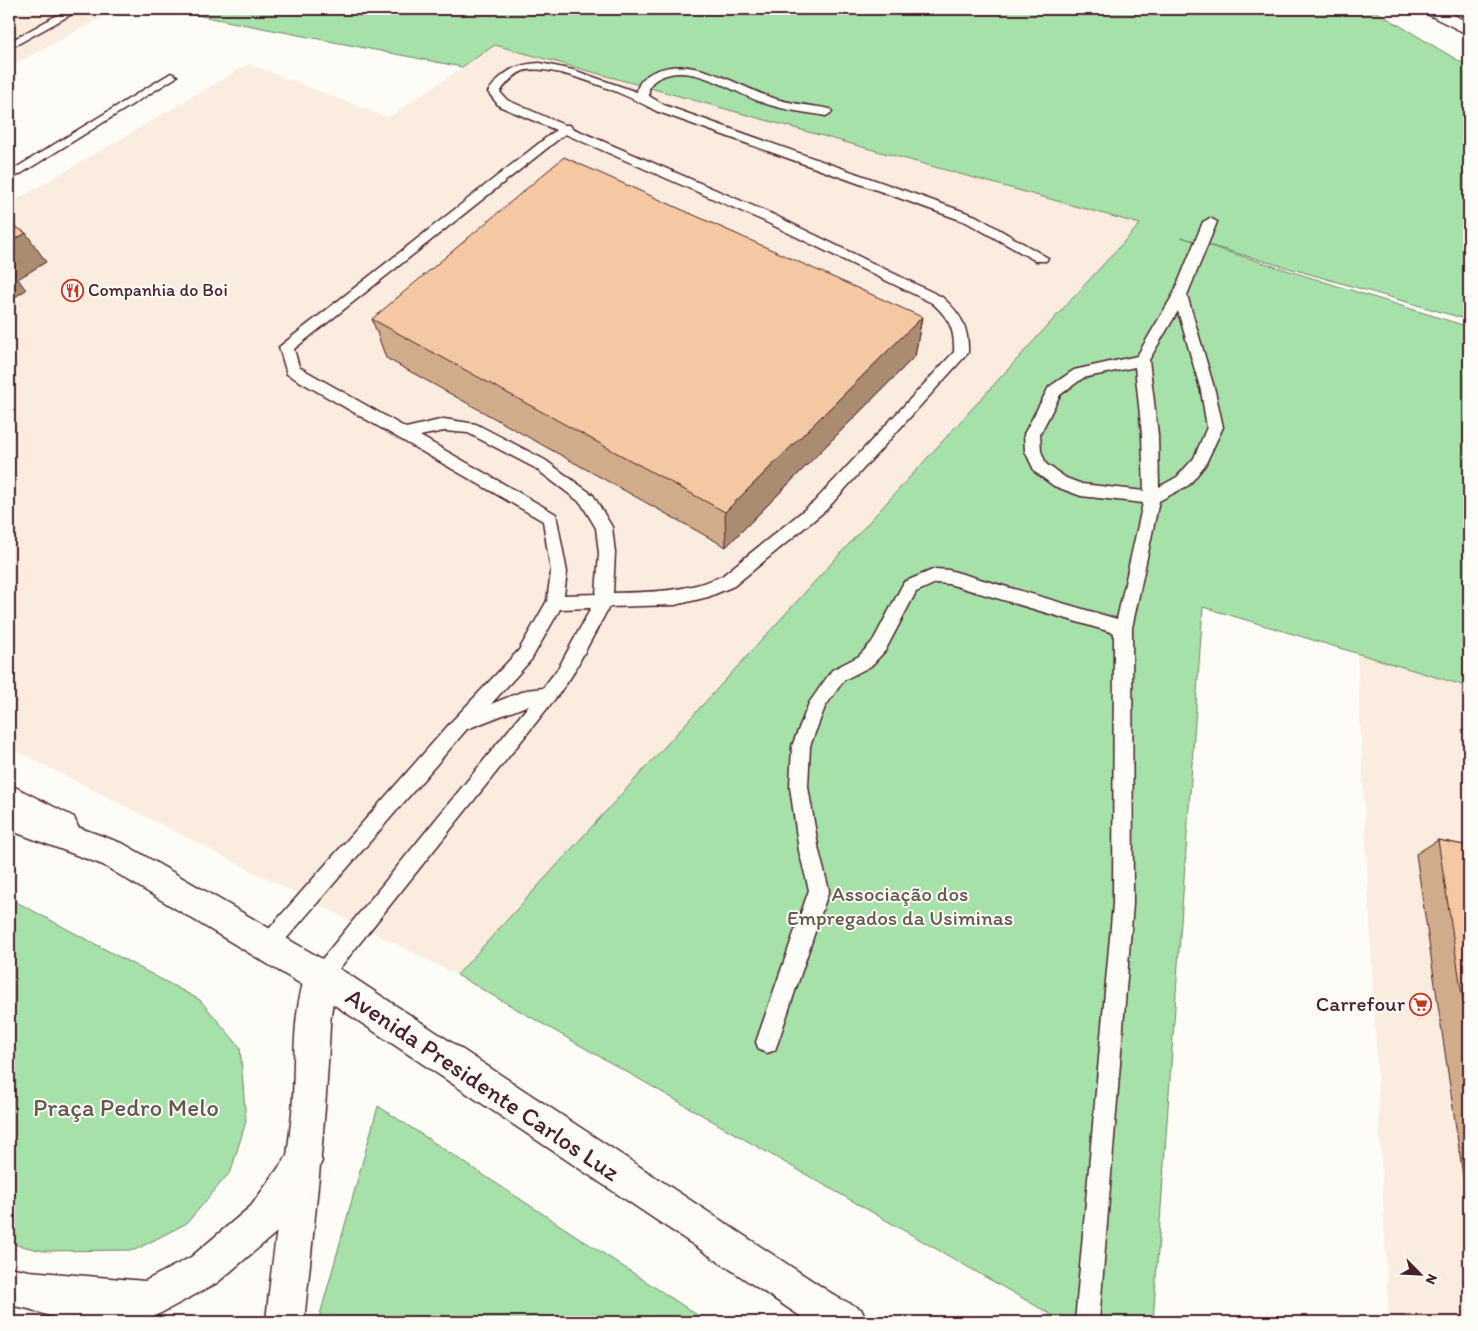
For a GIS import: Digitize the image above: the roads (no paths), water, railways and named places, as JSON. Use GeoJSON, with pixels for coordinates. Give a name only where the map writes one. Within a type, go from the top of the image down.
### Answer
{"type":"FeatureCollection","features":[{"type":"Feature","properties":{"kind":"main road"},"geometry":{"type":"LineString","coordinates":[[1431,9],[1469,30]]}},
{"type":"Feature","properties":{"kind":"main road","name":"Avenida Presidente Carlos Luz"},"geometry":{"type":"LineString","coordinates":[[9,798],[113,854],[320,977],[824,1310],[848,1322]]}},
{"type":"Feature","properties":{"kind":"main road","name":"Avenida Presidente Carlos Luz"},"geometry":{"type":"LineString","coordinates":[[9,816],[113,854]]}},
{"type":"Feature","properties":{"kind":"main road"},"geometry":{"type":"LineString","coordinates":[[285,1322],[309,1112],[314,1018],[320,977]]}},
{"type":"Feature","properties":{"kind":"main road"},"geometry":{"type":"LineString","coordinates":[[19,1288],[148,1300],[204,1270],[264,1219],[304,1161]]}},
{"type":"Feature","properties":{"kind":"main road"},"geometry":{"type":"LineString","coordinates":[[19,1288],[72,1322]]}},
{"type":"Feature","properties":{"kind":"main road"},"geometry":{"type":"LineString","coordinates":[[19,1288],[118,1322]]}},
{"type":"Feature","properties":{"kind":"lane"},"geometry":{"type":"LineString","coordinates":[[9,46],[76,9]]}},
{"type":"Feature","properties":{"kind":"lane"},"geometry":{"type":"LineString","coordinates":[[555,602],[675,598],[708,590],[728,581],[820,506],[961,353],[963,332],[953,314],[937,300],[769,218],[566,128],[503,103],[494,92],[506,76],[526,67],[548,68],[581,76],[642,98],[660,108],[971,219],[1041,258]]}},
{"type":"Feature","properties":{"kind":"lane"},"geometry":{"type":"LineString","coordinates":[[642,98],[643,83],[656,74],[669,69],[686,69],[767,100],[826,112]]}},
{"type":"Feature","properties":{"kind":"lane"},"geometry":{"type":"LineString","coordinates":[[9,177],[171,76]]}},
{"type":"Feature","properties":{"kind":"lane"},"geometry":{"type":"LineString","coordinates":[[267,946],[459,726],[525,655],[555,602],[559,572],[550,518],[292,370],[286,347],[566,128]]}},
{"type":"Feature","properties":{"kind":"lane"},"geometry":{"type":"LineString","coordinates":[[1087,1322],[1123,904],[1123,628],[1152,498],[1150,435],[1142,360],[1180,295],[1210,222]]}},
{"type":"Feature","properties":{"kind":"lane"},"geometry":{"type":"LineString","coordinates":[[1142,360],[1079,374],[1054,390],[1032,434],[1033,451],[1040,468],[1060,482],[1081,490],[1152,498],[1184,482],[1200,461],[1215,427],[1208,390],[1180,295]]}},
{"type":"Feature","properties":{"kind":"lane"},"geometry":{"type":"LineString","coordinates":[[320,977],[548,695],[565,672],[604,600],[607,553],[604,527],[587,499],[540,464],[471,428],[444,424],[405,434]]}},
{"type":"Feature","properties":{"kind":"lane"},"geometry":{"type":"LineString","coordinates":[[767,1042],[819,890],[809,851],[799,787],[801,746],[818,703],[838,675],[865,662],[879,646],[910,586],[935,576],[949,577],[1123,628]]}},
{"type":"Feature","properties":{"kind":"lane"},"geometry":{"type":"LineString","coordinates":[[459,726],[526,698],[548,695]]}},
{"type":"Feature","properties":{"kind":"place","name":"Companhia do Boi"},"geometry":{"type":"Point","coordinates":[72,290]}},
{"type":"Feature","properties":{"kind":"place","name":"Carrefour"},"geometry":{"type":"Point","coordinates":[1421,1004]}},
{"type":"Feature","properties":{"kind":"park label","name":"Associação dos Empregados da Usiminas"},"geometry":{"type":"Point","coordinates":[900,906]}},
{"type":"Feature","properties":{"kind":"park label","name":"Praça Pedro Melo"},"geometry":{"type":"Point","coordinates":[126,1107]}}]}
